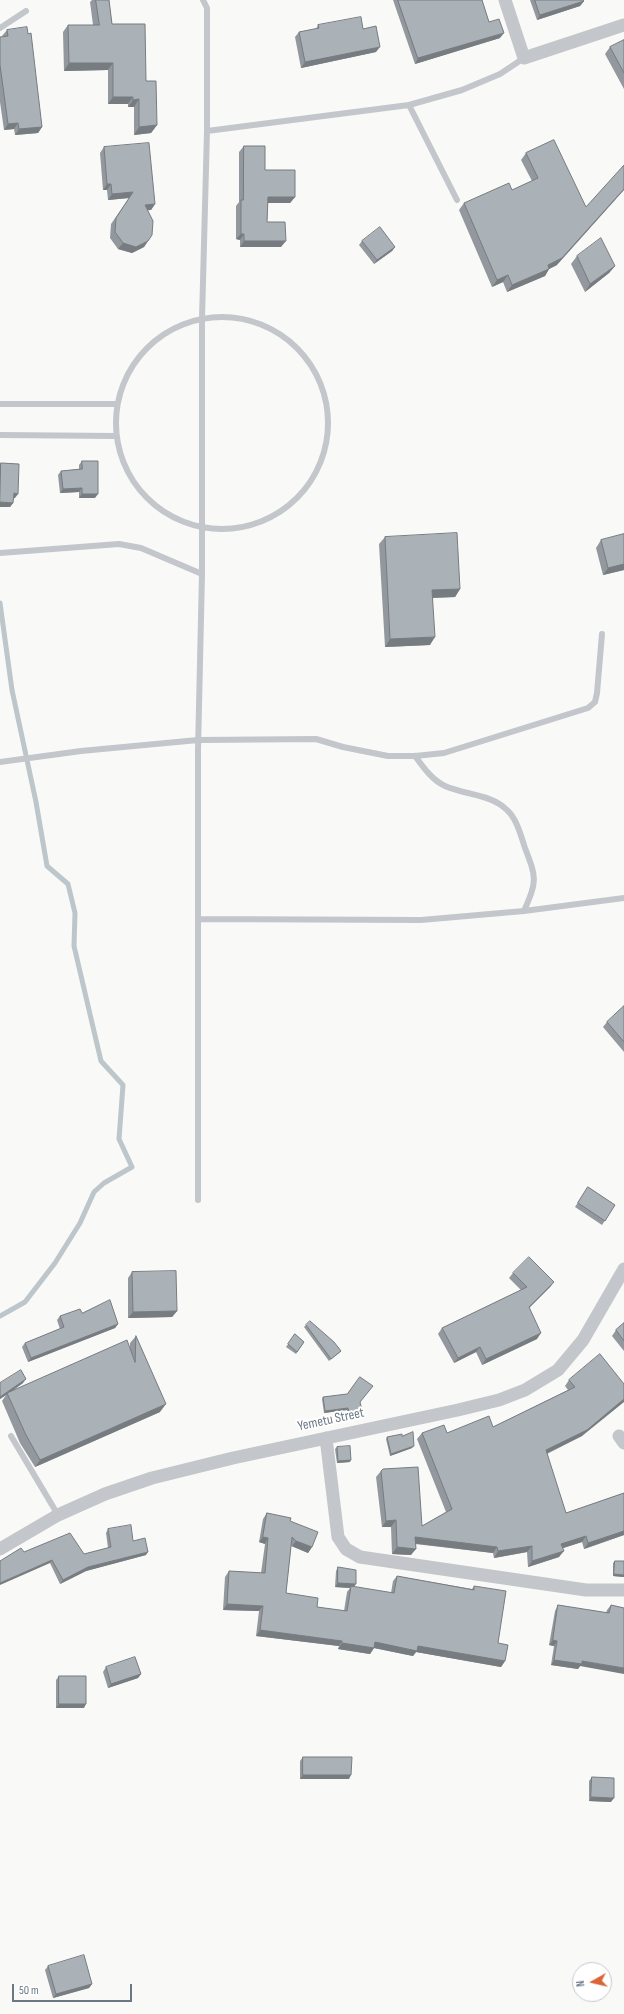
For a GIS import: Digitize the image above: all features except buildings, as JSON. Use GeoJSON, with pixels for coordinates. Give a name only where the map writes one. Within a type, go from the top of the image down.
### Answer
{"type":"FeatureCollection","features":[{"type":"Feature","properties":{"kind":"street"},"geometry":{"type":"LineString","coordinates":[[505,0],[524,58],[624,24]]}},
{"type":"Feature","properties":{"kind":"street","name":"Yemetu Street"},"geometry":{"type":"LineString","coordinates":[[0,1549],[58,1515],[105,1494],[152,1478],[233,1458],[499,1400],[525,1390],[558,1370],[583,1340],[624,1269]]}},
{"type":"Feature","properties":{"kind":"street"},"geometry":{"type":"LineString","coordinates":[[326,1438],[338,1537],[346,1549],[360,1557],[586,1590],[624,1590]]}},
{"type":"Feature","properties":{"kind":"lane"},"geometry":{"type":"LineString","coordinates":[[198,1200],[198,740],[202,574],[202,319],[207,131],[207,8],[203,0]]}},
{"type":"Feature","properties":{"kind":"lane"},"geometry":{"type":"LineString","coordinates":[[0,28],[26,11]]}},
{"type":"Feature","properties":{"kind":"lane"},"geometry":{"type":"LineString","coordinates":[[207,131],[409,105],[462,90],[500,74],[524,58]]}},
{"type":"Feature","properties":{"kind":"lane"},"geometry":{"type":"LineString","coordinates":[[409,105],[457,200]]}},
{"type":"Feature","properties":{"kind":"lane"},"geometry":{"type":"LineString","coordinates":[[237,318],[259,323],[288,339],[309,361],[324,391],[328,430],[319,475],[301,500],[272,518],[249,525],[227,527],[202,526],[180,520],[151,503],[128,473],[116,436],[116,404],[126,376],[146,349],[178,326],[202,319],[237,318]]}},
{"type":"Feature","properties":{"kind":"lane"},"geometry":{"type":"LineString","coordinates":[[0,404],[116,404]]}},
{"type":"Feature","properties":{"kind":"lane"},"geometry":{"type":"LineString","coordinates":[[0,435],[116,436]]}},
{"type":"Feature","properties":{"kind":"lane"},"geometry":{"type":"LineString","coordinates":[[0,553],[119,544],[141,548],[202,574]]}},
{"type":"Feature","properties":{"kind":"lane"},"geometry":{"type":"LineString","coordinates":[[0,762],[82,751],[198,740],[316,739],[343,747],[388,756],[415,756],[444,753],[588,708],[594,702],[597,693],[602,634]]}},
{"type":"Feature","properties":{"kind":"lane"},"geometry":{"type":"LineString","coordinates":[[415,756],[425,770],[445,786],[480,796],[501,805],[508,810],[513,818],[535,873],[535,887],[524,911]]}},
{"type":"Feature","properties":{"kind":"lane"},"geometry":{"type":"LineString","coordinates":[[198,918],[421,920],[524,911],[624,898]]}},
{"type":"Feature","properties":{"kind":"lane"},"geometry":{"type":"LineString","coordinates":[[11,1436],[58,1515]]}},
{"type":"Feature","properties":{"kind":"waterway"},"geometry":{"type":"LineString","coordinates":[[0,603],[12,690],[36,802],[47,866],[68,884],[75,913],[74,946],[101,1061],[123,1085],[119,1139],[132,1167],[104,1183],[94,1192],[80,1223],[55,1263],[25,1302],[0,1316]]}}]}
